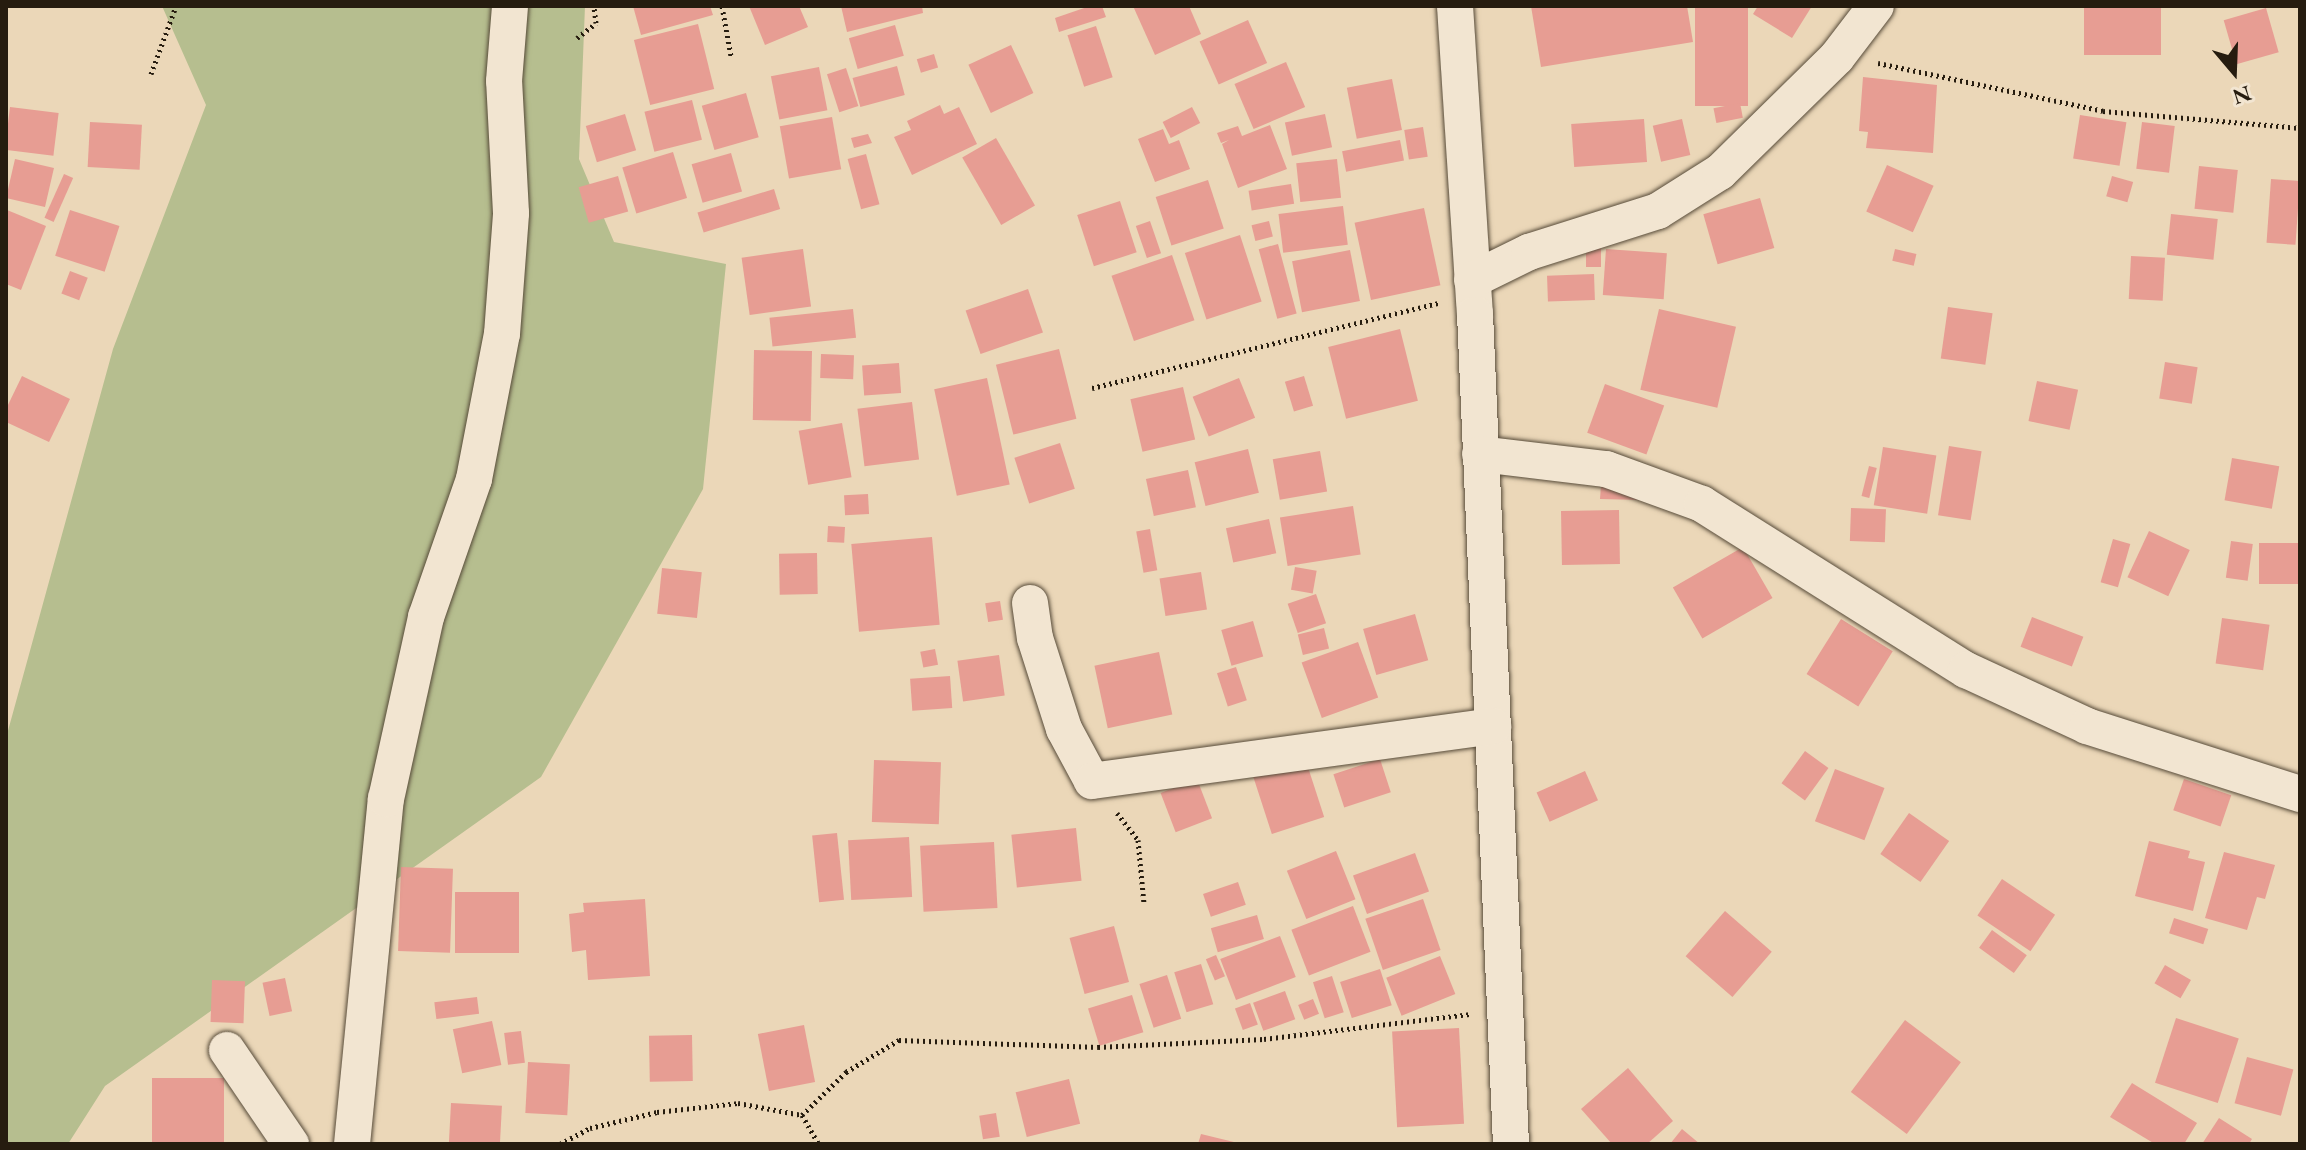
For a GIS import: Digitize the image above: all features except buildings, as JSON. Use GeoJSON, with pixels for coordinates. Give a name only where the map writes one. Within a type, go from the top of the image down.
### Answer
{"type":"FeatureCollection","features":[{"type":"Feature","properties":{"kind":"street"},"geometry":{"type":"LineString","coordinates":[[352,1144],[386,799],[426,617],[474,479],[502,334],[511,213],[504,81],[510,6]]}},
{"type":"Feature","properties":{"kind":"street"},"geometry":{"type":"LineString","coordinates":[[1455,6],[1472,280],[1511,1144]]}},
{"type":"Feature","properties":{"kind":"street"},"geometry":{"type":"LineString","coordinates":[[1472,280],[1529,252],[1658,211],[1720,172],[1837,57],[1876,6]]}},
{"type":"Feature","properties":{"kind":"street"},"geometry":{"type":"LineString","coordinates":[[1480,454],[1606,469],[1702,504],[1966,670],[2087,726],[2300,794]]}},
{"type":"Feature","properties":{"kind":"street"},"geometry":{"type":"LineString","coordinates":[[1030,603],[1035,638],[1064,729],[1092,781],[1493,726]]}},
{"type":"Feature","properties":{"kind":"street"},"geometry":{"type":"LineString","coordinates":[[227,1050],[291,1144]]}},
{"type":"Feature","properties":{"kind":"path"},"geometry":{"type":"LineString","coordinates":[[151,74],[176,6]]}},
{"type":"Feature","properties":{"kind":"path"},"geometry":{"type":"LineString","coordinates":[[577,38],[596,23],[594,6]]}},
{"type":"Feature","properties":{"kind":"path"},"geometry":{"type":"LineString","coordinates":[[722,6],[731,56]]}},
{"type":"Feature","properties":{"kind":"path"},"geometry":{"type":"LineString","coordinates":[[1837,57],[2103,111],[2300,128]]}},
{"type":"Feature","properties":{"kind":"path"},"geometry":{"type":"LineString","coordinates":[[1092,388],[1410,311],[1441,302],[1472,280]]}},
{"type":"Feature","properties":{"kind":"path"},"geometry":{"type":"LineString","coordinates":[[1092,781],[1138,840],[1144,904]]}},
{"type":"Feature","properties":{"kind":"path"},"geometry":{"type":"LineString","coordinates":[[802,1115],[846,1072],[899,1040],[1098,1047],[1264,1039],[1505,1010]]}},
{"type":"Feature","properties":{"kind":"path"},"geometry":{"type":"LineString","coordinates":[[560,1144],[590,1128],[657,1112],[738,1103],[802,1115],[819,1144]]}},
{"type":"Feature","properties":{"kind":"green space"},"geometry":{"type":"Polygon","coordinates":[[[162,6],[585,6],[579,159],[614,242],[726,264],[703,489],[541,777],[105,1086],[68,1144],[6,1144],[6,738],[113,349],[206,105],[162,6]]]}}]}
